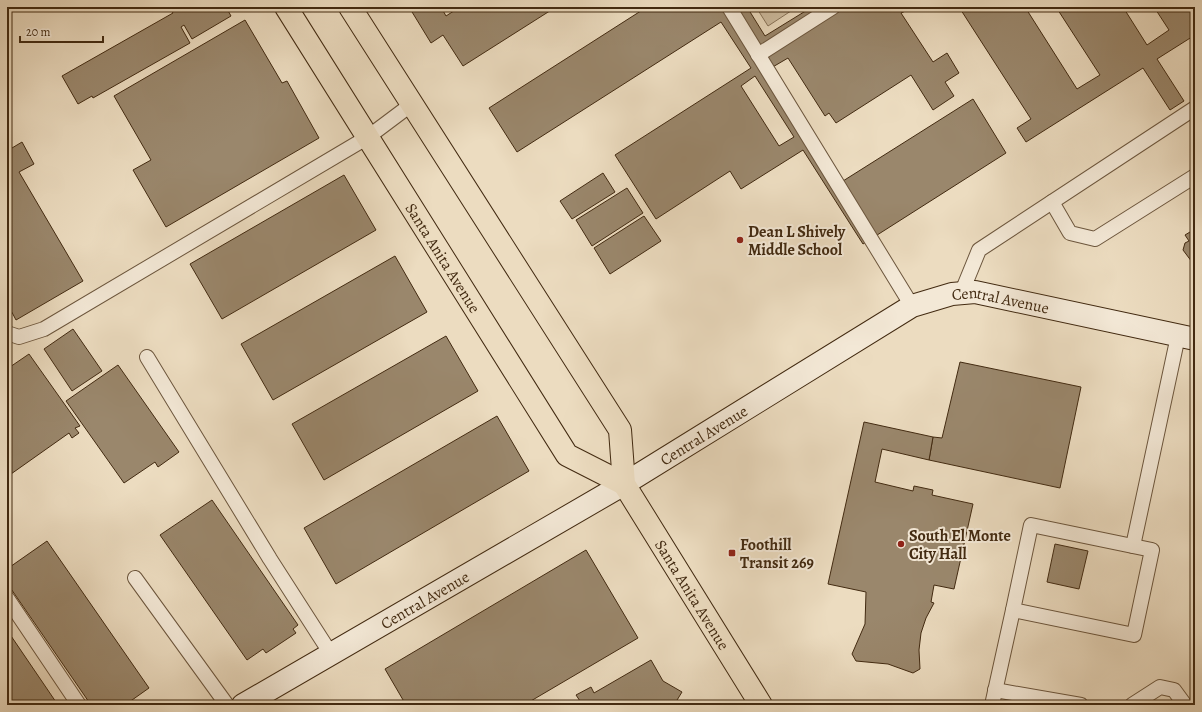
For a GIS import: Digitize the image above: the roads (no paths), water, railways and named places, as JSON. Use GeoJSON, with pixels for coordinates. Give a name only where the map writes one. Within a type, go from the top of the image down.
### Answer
{"type":"FeatureCollection","features":[{"type":"Feature","properties":{"kind":"main road","name":"Santa Anita Avenue"},"geometry":{"type":"LineString","coordinates":[[286,7],[567,455],[624,484]]}},
{"type":"Feature","properties":{"kind":"main road","name":"Santa Anita Avenue"},"geometry":{"type":"LineString","coordinates":[[350,7],[620,430],[624,484],[761,705]]}},
{"type":"Feature","properties":{"kind":"street","name":"Central Avenue"},"geometry":{"type":"LineString","coordinates":[[243,705],[624,484],[912,306],[934,299],[975,292],[1187,338]]}},
{"type":"Feature","properties":{"kind":"lane"},"geometry":{"type":"LineString","coordinates":[[729,7],[912,306]]}},
{"type":"Feature","properties":{"kind":"lane"},"geometry":{"type":"LineString","coordinates":[[758,55],[833,7]]}},
{"type":"Feature","properties":{"kind":"lane"},"geometry":{"type":"LineString","coordinates":[[7,333],[19,337],[44,329],[368,137],[412,104]]}},
{"type":"Feature","properties":{"kind":"lane"},"geometry":{"type":"LineString","coordinates":[[960,294],[979,250],[1195,108]]}},
{"type":"Feature","properties":{"kind":"lane"},"geometry":{"type":"LineString","coordinates":[[1052,202],[1070,233],[1095,239],[1195,176]]}},
{"type":"Feature","properties":{"kind":"lane"},"geometry":{"type":"LineString","coordinates":[[1133,546],[1187,338]]}},
{"type":"Feature","properties":{"kind":"lane"},"geometry":{"type":"LineString","coordinates":[[147,357],[270,559],[331,654]]}},
{"type":"Feature","properties":{"kind":"lane"},"geometry":{"type":"LineString","coordinates":[[992,705],[996,690],[1012,610],[1031,525],[1152,550],[1134,635],[1012,610]]}},
{"type":"Feature","properties":{"kind":"lane"},"geometry":{"type":"LineString","coordinates":[[135,578],[227,705]]}},
{"type":"Feature","properties":{"kind":"lane"},"geometry":{"type":"LineString","coordinates":[[7,598],[79,705]]}},
{"type":"Feature","properties":{"kind":"lane"},"geometry":{"type":"LineString","coordinates":[[1132,705],[1160,687],[1174,690],[1185,705]]}},
{"type":"Feature","properties":{"kind":"lane"},"geometry":{"type":"LineString","coordinates":[[996,690],[1081,705]]}},
{"type":"Feature","properties":{"kind":"place","name":"Dean L Shively Middle School"},"geometry":{"type":"Point","coordinates":[740,240]}},
{"type":"Feature","properties":{"kind":"place","name":"South El Monte City Hall"},"geometry":{"type":"Point","coordinates":[901,544]}},
{"type":"Feature","properties":{"kind":"place","name":"Foothill Transit 269"},"geometry":{"type":"Point","coordinates":[732,553]}}]}
